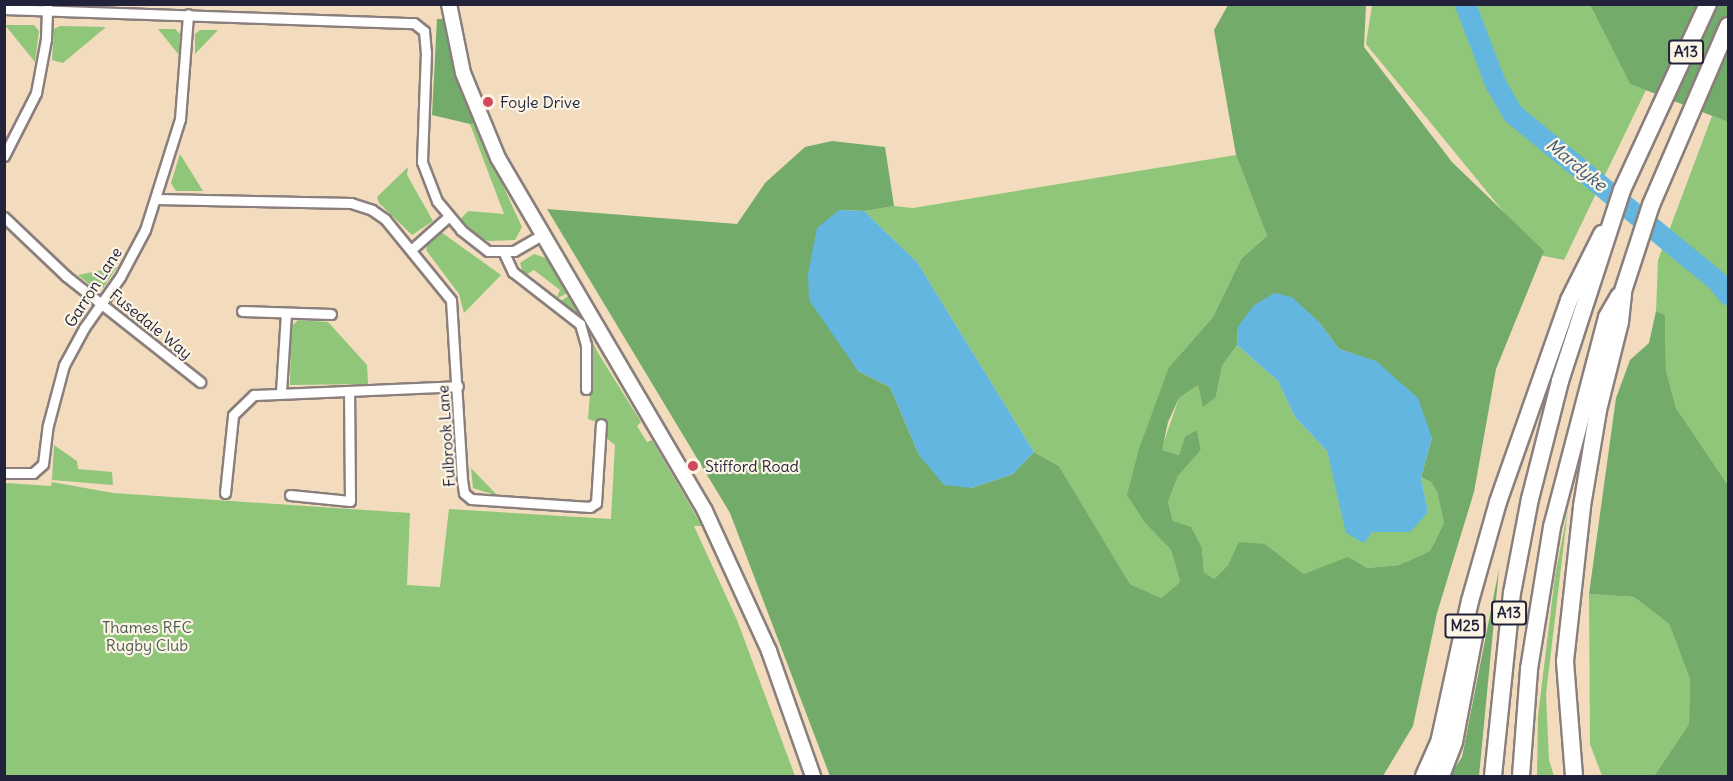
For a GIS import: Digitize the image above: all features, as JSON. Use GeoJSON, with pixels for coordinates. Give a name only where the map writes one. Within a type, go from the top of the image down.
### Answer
{"type":"FeatureCollection","features":[{"type":"Feature","properties":{"kind":"highway","name":"A13"},"geometry":{"type":"LineString","coordinates":[[1493,777],[1499,688],[1520,546],[1577,304],[1609,223],[1708,4]]}},
{"type":"Feature","properties":{"kind":"highway","name":"A13"},"geometry":{"type":"LineString","coordinates":[[1521,777],[1529,669],[1545,565],[1563,477],[1651,205],[1728,26]]}},
{"type":"Feature","properties":{"kind":"highway"},"geometry":{"type":"LineString","coordinates":[[1441,777],[1459,721],[1510,476],[1577,304]]}},
{"type":"Feature","properties":{"kind":"highway"},"geometry":{"type":"LineString","coordinates":[[1574,777],[1566,702],[1568,617],[1589,455],[1613,319]]}},
{"type":"Feature","properties":{"kind":"highway","name":"M25"},"geometry":{"type":"LineString","coordinates":[[1424,777],[1439,743],[1470,601],[1510,476]]}},
{"type":"Feature","properties":{"kind":"main road"},"geometry":{"type":"LineString","coordinates":[[449,4],[464,73],[482,124],[542,235],[666,442],[724,550],[769,651],[813,777]]}},
{"type":"Feature","properties":{"kind":"street"},"geometry":{"type":"LineString","coordinates":[[4,9],[47,8],[414,22],[424,32],[422,162],[430,190],[448,217],[488,251],[504,253],[542,235]]}},
{"type":"Feature","properties":{"kind":"street"},"geometry":{"type":"LineString","coordinates":[[4,156],[36,93],[44,57],[47,8]]}},
{"type":"Feature","properties":{"kind":"street","name":"Garron Lane"},"geometry":{"type":"LineString","coordinates":[[4,473],[33,473],[43,464],[59,381],[73,347],[133,254],[156,199],[180,119],[188,14]]}},
{"type":"Feature","properties":{"kind":"street","name":"Fulbrook Lane"},"geometry":{"type":"LineString","coordinates":[[156,199],[362,205],[385,219],[412,249],[451,300],[462,480],[464,493],[480,502],[590,507],[596,503],[601,424]]}},
{"type":"Feature","properties":{"kind":"street","name":"Fusedale Way"},"geometry":{"type":"LineString","coordinates":[[4,217],[101,303],[200,382]]}},
{"type":"Feature","properties":{"kind":"street"},"geometry":{"type":"LineString","coordinates":[[412,249],[448,217]]}},
{"type":"Feature","properties":{"kind":"street"},"geometry":{"type":"LineString","coordinates":[[504,253],[513,272],[580,324],[586,345],[585,389]]}},
{"type":"Feature","properties":{"kind":"street"},"geometry":{"type":"LineString","coordinates":[[242,311],[331,314]]}},
{"type":"Feature","properties":{"kind":"street"},"geometry":{"type":"LineString","coordinates":[[281,392],[286,313]]}},
{"type":"Feature","properties":{"kind":"street"},"geometry":{"type":"LineString","coordinates":[[225,494],[233,415],[254,395],[281,392],[349,393],[458,386]]}},
{"type":"Feature","properties":{"kind":"street"},"geometry":{"type":"LineString","coordinates":[[290,495],[350,501],[349,393]]}},
{"type":"Feature","properties":{"kind":"green space"},"geometry":{"type":"Polygon","coordinates":[[[1228,5],[1366,5],[1364,47],[1452,162],[1544,251],[1496,369],[1474,492],[1437,613],[1413,726],[1383,776],[830,776],[730,513],[547,209],[737,224],[765,183],[805,147],[832,141],[885,147],[894,206],[864,211],[839,210],[858,371],[890,387],[919,455],[971,488],[1013,474],[1034,452],[1059,466],[1130,584],[1161,598],[1180,582],[1171,550],[1146,524],[1127,495],[1139,449],[1169,367],[1213,317],[1241,259],[1267,236],[1236,155],[1214,30],[1228,5]],[[1319,322],[1238,327],[1237,345],[1222,366],[1216,397],[1203,407],[1198,385],[1179,398],[1168,422],[1162,450],[1179,455],[1185,436],[1197,430],[1201,450],[1178,476],[1168,502],[1173,521],[1191,527],[1202,548],[1204,572],[1214,579],[1228,565],[1239,542],[1265,544],[1304,574],[1348,557],[1367,568],[1399,565],[1430,551],[1444,523],[1437,492],[1431,482],[1421,477],[1432,438],[1376,362],[1339,349],[1319,322]]]}},
{"type":"Feature","properties":{"kind":"green space"},"geometry":{"type":"Polygon","coordinates":[[[1372,5],[1590,5],[1630,84],[1646,90],[1564,260],[1539,255],[1366,44],[1372,5]]]}},
{"type":"Feature","properties":{"kind":"green space"},"geometry":{"type":"Polygon","coordinates":[[[1590,5],[1728,5],[1728,122],[1630,84],[1590,5]]]}},
{"type":"Feature","properties":{"kind":"green space"},"geometry":{"type":"Polygon","coordinates":[[[437,19],[444,19],[453,60],[474,123],[432,115],[437,19]]]}},
{"type":"Feature","properties":{"kind":"green space"},"geometry":{"type":"Polygon","coordinates":[[[5,25],[34,25],[39,31],[35,62],[5,25]]]}},
{"type":"Feature","properties":{"kind":"green space"},"geometry":{"type":"Polygon","coordinates":[[[60,26],[106,27],[63,63],[52,60],[54,29],[60,26]]]}},
{"type":"Feature","properties":{"kind":"green space"},"geometry":{"type":"Polygon","coordinates":[[[158,29],[175,29],[180,34],[179,55],[158,29]]]}},
{"type":"Feature","properties":{"kind":"green space"},"geometry":{"type":"Polygon","coordinates":[[[200,30],[218,30],[195,54],[195,34],[200,30]]]}},
{"type":"Feature","properties":{"kind":"green space"},"geometry":{"type":"Polygon","coordinates":[[[1712,116],[1728,122],[1728,485],[1676,408],[1666,370],[1665,315],[1656,311],[1658,260],[1712,116]]]}},
{"type":"Feature","properties":{"kind":"green space"},"geometry":{"type":"Polygon","coordinates":[[[474,123],[522,227],[515,240],[489,241],[477,237],[459,221],[468,211],[504,214],[470,124],[474,123]]]}},
{"type":"Feature","properties":{"kind":"green space"},"geometry":{"type":"Polygon","coordinates":[[[180,154],[203,191],[176,191],[171,183],[180,154]]]}},
{"type":"Feature","properties":{"kind":"green space"},"geometry":{"type":"Polygon","coordinates":[[[1236,155],[1267,236],[1241,259],[1213,317],[1169,367],[1146,524],[1171,550],[1180,582],[1161,598],[1130,584],[1059,466],[1034,452],[917,262],[864,211],[894,206],[913,208],[1236,155]]]}},
{"type":"Feature","properties":{"kind":"green space"},"geometry":{"type":"Polygon","coordinates":[[[408,167],[407,175],[433,221],[412,235],[379,203],[377,197],[408,167]]]}},
{"type":"Feature","properties":{"kind":"green space"},"geometry":{"type":"Polygon","coordinates":[[[441,232],[501,275],[464,313],[459,294],[426,250],[428,242],[441,232]]]}},
{"type":"Feature","properties":{"kind":"green space"},"geometry":{"type":"Polygon","coordinates":[[[534,254],[546,258],[569,292],[556,299],[560,290],[534,270],[524,276],[520,263],[534,254]]]}},
{"type":"Feature","properties":{"kind":"green space"},"geometry":{"type":"Polygon","coordinates":[[[117,267],[103,288],[95,289],[78,275],[117,267]]]}},
{"type":"Feature","properties":{"kind":"green space","name":"Thames RFC Rugby Club"},"geometry":{"type":"Polygon","coordinates":[[[570,295],[598,353],[641,422],[637,426],[647,442],[652,440],[702,526],[694,526],[737,620],[795,776],[5,776],[5,483],[51,486],[52,482],[113,493],[410,513],[407,585],[440,587],[449,509],[611,519],[615,445],[605,437],[605,425],[588,419],[591,381],[588,336],[579,316],[559,302],[570,295]]]}},
{"type":"Feature","properties":{"kind":"green space"},"geometry":{"type":"Polygon","coordinates":[[[1656,311],[1665,315],[1666,370],[1676,408],[1728,485],[1728,776],[1654,776],[1689,724],[1690,679],[1669,624],[1634,597],[1589,594],[1616,398],[1630,360],[1649,343],[1656,311]]]}},
{"type":"Feature","properties":{"kind":"green space"},"geometry":{"type":"Polygon","coordinates":[[[298,320],[328,322],[367,365],[368,384],[290,385],[291,327],[298,320]]]}},
{"type":"Feature","properties":{"kind":"green space"},"geometry":{"type":"Polygon","coordinates":[[[1237,345],[1278,381],[1295,417],[1327,451],[1347,533],[1372,532],[1428,512],[1421,477],[1431,482],[1437,492],[1444,523],[1430,551],[1399,565],[1304,574],[1265,544],[1228,565],[1214,579],[1204,572],[1202,548],[1173,521],[1168,502],[1178,476],[1201,450],[1197,430],[1185,436],[1179,455],[1161,450],[1179,398],[1198,385],[1203,406],[1216,397],[1222,366],[1237,345]]]}},
{"type":"Feature","properties":{"kind":"green space"},"geometry":{"type":"Polygon","coordinates":[[[54,445],[77,461],[78,469],[112,472],[113,485],[52,480],[54,445]]]}},
{"type":"Feature","properties":{"kind":"green space"},"geometry":{"type":"Polygon","coordinates":[[[471,468],[496,494],[495,495],[473,488],[471,468]]]}},
{"type":"Feature","properties":{"kind":"green space"},"geometry":{"type":"Polygon","coordinates":[[[1568,509],[1546,694],[1549,760],[1554,776],[1537,776],[1538,716],[1555,576],[1568,509]]]}},
{"type":"Feature","properties":{"kind":"green space"},"geometry":{"type":"Polygon","coordinates":[[[1499,569],[1479,776],[1450,776],[1462,757],[1499,569]]]}},
{"type":"Feature","properties":{"kind":"green space"},"geometry":{"type":"Polygon","coordinates":[[[1589,594],[1634,597],[1669,624],[1690,679],[1689,724],[1654,776],[1602,776],[1590,744],[1589,594]]]}},
{"type":"Feature","properties":{"kind":"water"},"geometry":{"type":"Polygon","coordinates":[[[839,210],[864,211],[917,262],[1034,452],[1013,474],[971,488],[944,485],[919,455],[890,387],[858,371],[809,300],[808,274],[817,228],[839,210]]]}},
{"type":"Feature","properties":{"kind":"water"},"geometry":{"type":"Polygon","coordinates":[[[1274,293],[1292,297],[1319,322],[1339,349],[1376,361],[1418,398],[1432,438],[1421,477],[1428,512],[1410,532],[1372,532],[1364,543],[1346,533],[1327,451],[1295,417],[1278,381],[1237,345],[1238,327],[1253,306],[1274,293]]]}},
{"type":"Feature","properties":{"kind":"waterway","name":"Mardyke"},"geometry":{"type":"LineString","coordinates":[[1465,4],[1495,83],[1512,113],[1716,280],[1728,295]]}},
{"type":"Feature","properties":{"kind":"place","name":"Foyle Drive"},"geometry":{"type":"Point","coordinates":[488,102]}},
{"type":"Feature","properties":{"kind":"place","name":"Stifford Road"},"geometry":{"type":"Point","coordinates":[693,466]}}]}
